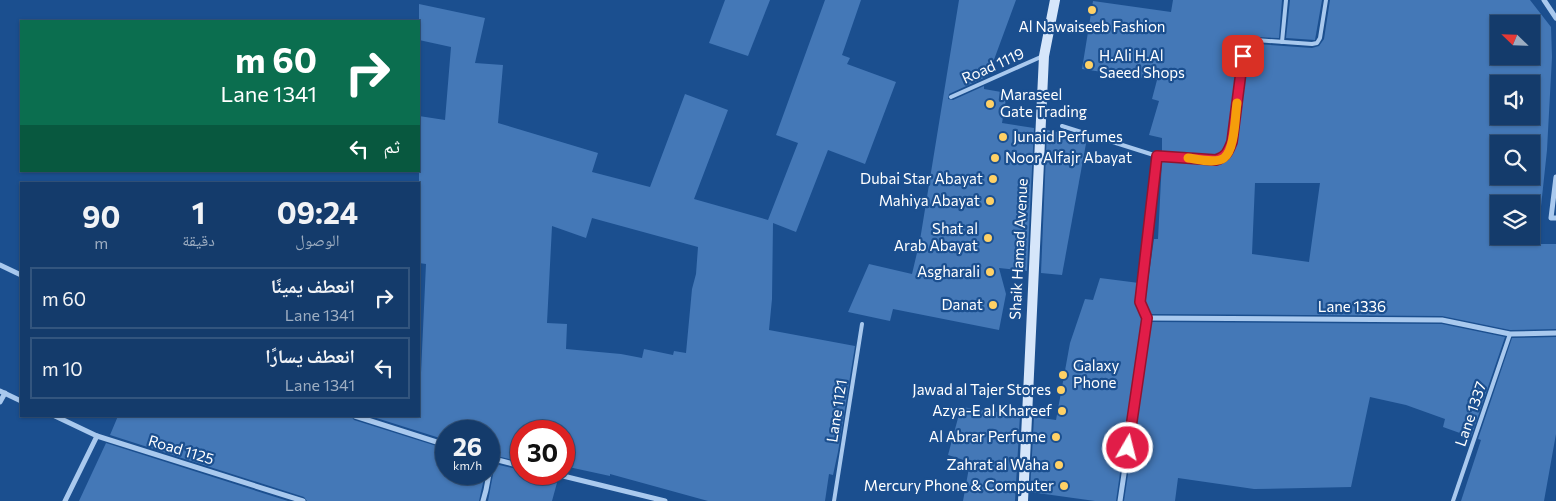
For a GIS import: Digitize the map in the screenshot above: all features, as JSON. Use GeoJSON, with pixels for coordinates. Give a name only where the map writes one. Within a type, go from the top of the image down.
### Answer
{"type":"FeatureCollection","features":[{"type":"Feature","properties":{"kind":"street","name":"Shaik Hamad Avenue"},"geometry":{"type":"LineString","coordinates":[[1023,501],[1044,56],[1055,0]]}},
{"type":"Feature","properties":{"kind":"street"},"geometry":{"type":"LineString","coordinates":[[1544,0],[1556,18]]}},
{"type":"Feature","properties":{"kind":"street"},"geometry":{"type":"LineString","coordinates":[[1120,501],[1147,318],[1140,302],[1157,156]]}},
{"type":"Feature","properties":{"kind":"street"},"geometry":{"type":"LineString","coordinates":[[1556,177],[1551,218],[1556,218]]}},
{"type":"Feature","properties":{"kind":"street"},"geometry":{"type":"LineString","coordinates":[[0,265],[20,275]]}},
{"type":"Feature","properties":{"kind":"street","name":"Lane 1336"},"geometry":{"type":"LineString","coordinates":[[1147,318],[1442,320],[1510,334],[1556,333]]}},
{"type":"Feature","properties":{"kind":"street"},"geometry":{"type":"LineString","coordinates":[[0,402],[2,392],[20,401]]}},
{"type":"Feature","properties":{"kind":"street","name":"Road 1125"},"geometry":{"type":"LineString","coordinates":[[57,417],[96,436],[303,501]]}},
{"type":"Feature","properties":{"kind":"street"},"geometry":{"type":"LineString","coordinates":[[358,417],[435,441]]}},
{"type":"Feature","properties":{"kind":"street"},"geometry":{"type":"LineString","coordinates":[[65,501],[96,436]]}},
{"type":"Feature","properties":{"kind":"street"},"geometry":{"type":"LineString","coordinates":[[575,479],[665,501]]}},
{"type":"Feature","properties":{"kind":"street"},"geometry":{"type":"LineString","coordinates":[[482,501],[487,485]]}},
{"type":"Feature","properties":{"kind":"lane"},"geometry":{"type":"LineString","coordinates":[[1282,42],[1286,0]]}},
{"type":"Feature","properties":{"kind":"lane"},"geometry":{"type":"LineString","coordinates":[[1062,126],[1157,156],[1216,160],[1224,158],[1232,142],[1245,49],[1256,40],[1317,43],[1320,38],[1326,0]]}},
{"type":"Feature","properties":{"kind":"lane","name":"Road 1119"},"geometry":{"type":"LineString","coordinates":[[951,97],[1044,56]]}},
{"type":"Feature","properties":{"kind":"lane","name":"Lane 1121"},"geometry":{"type":"LineString","coordinates":[[834,501],[862,324]]}},
{"type":"Feature","properties":{"kind":"lane","name":"Lane 1337"},"geometry":{"type":"LineString","coordinates":[[1453,501],[1510,334]]}},
{"type":"Feature","properties":{"kind":"building"},"geometry":{"type":"Polygon","coordinates":[[[725,0],[770,0],[748,56],[709,43],[725,0]]]}},
{"type":"Feature","properties":{"kind":"building"},"geometry":{"type":"Polygon","coordinates":[[[825,0],[861,0],[842,55],[850,58],[847,64],[896,82],[865,164],[828,150],[796,232],[773,223],[772,299],[769,330],[855,346],[838,452],[833,475],[829,474],[825,501],[708,501],[610,474],[610,476],[575,468],[575,420],[510,420],[510,459],[500,457],[500,420],[435,420],[435,437],[373,417],[420,417],[426,264],[420,263],[420,116],[445,120],[451,47],[420,40],[419,4],[485,18],[475,63],[503,65],[498,123],[598,153],[592,172],[650,187],[685,94],[728,110],[694,199],[768,220],[798,143],[776,135],[825,0]],[[592,218],[586,238],[552,226],[547,323],[567,324],[566,349],[621,354],[642,358],[644,349],[673,355],[674,351],[686,353],[692,289],[696,274],[698,247],[592,218]]]}},
{"type":"Feature","properties":{"kind":"building"},"geometry":{"type":"Polygon","coordinates":[[[959,0],[1016,0],[988,76],[949,94],[948,99],[953,100],[984,86],[984,89],[1007,93],[1002,123],[1034,128],[1027,271],[999,268],[1006,294],[999,330],[893,309],[890,321],[848,312],[869,264],[912,274],[920,240],[959,0]]]}},
{"type":"Feature","properties":{"kind":"building"},"geometry":{"type":"Polygon","coordinates":[[[1173,0],[1282,0],[1279,38],[1255,37],[1241,49],[1228,141],[1223,151],[1215,156],[1162,153],[1162,138],[1149,135],[1159,101],[1152,99],[1157,80],[1082,69],[1093,1],[1171,12],[1173,0]]]}},
{"type":"Feature","properties":{"kind":"building"},"geometry":{"type":"Polygon","coordinates":[[[1290,0],[1322,0],[1315,40],[1286,38],[1290,0]]]}},
{"type":"Feature","properties":{"kind":"building"},"geometry":{"type":"Polygon","coordinates":[[[1330,0],[1530,0],[1551,27],[1552,57],[1547,150],[1540,216],[1540,195],[1490,195],[1490,245],[1556,244],[1556,329],[1510,330],[1442,316],[1150,314],[1145,302],[1154,239],[1158,239],[1162,160],[1216,164],[1227,158],[1236,142],[1247,57],[1249,51],[1257,44],[1312,48],[1319,46],[1324,39],[1330,0]],[[1255,183],[1252,254],[1309,262],[1320,183],[1255,183]]]}},
{"type":"Feature","properties":{"kind":"building"},"geometry":{"type":"Polygon","coordinates":[[[1047,130],[1087,138],[1062,275],[1041,273],[1047,130]]]}},
{"type":"Feature","properties":{"kind":"building"},"geometry":{"type":"Polygon","coordinates":[[[1100,278],[1139,283],[1137,303],[1142,319],[1116,501],[1095,501],[1030,492],[1034,417],[1056,420],[1070,343],[1085,299],[1093,300],[1100,278]]]}},
{"type":"Feature","properties":{"kind":"building"},"geometry":{"type":"Polygon","coordinates":[[[1151,322],[1442,324],[1505,337],[1471,437],[1443,427],[1445,419],[1406,405],[1370,397],[1351,487],[1254,489],[1178,478],[1175,501],[1124,501],[1151,322]]]}},
{"type":"Feature","properties":{"kind":"building"},"geometry":{"type":"Polygon","coordinates":[[[1556,337],[1556,434],[1544,501],[1461,501],[1481,440],[1478,439],[1512,338],[1556,337]]]}},
{"type":"Feature","properties":{"kind":"building"},"geometry":{"type":"Polygon","coordinates":[[[961,407],[1020,415],[1015,501],[963,501],[970,462],[948,455],[961,407]]]}},
{"type":"Feature","properties":{"kind":"building"},"geometry":{"type":"Polygon","coordinates":[[[118,417],[352,417],[354,420],[435,446],[435,485],[483,485],[479,501],[307,501],[304,497],[110,435],[118,417]]]}},
{"type":"Feature","properties":{"kind":"building"},"geometry":{"type":"Polygon","coordinates":[[[106,443],[288,501],[79,501],[106,443]]]}},
{"type":"Feature","properties":{"kind":"building"},"geometry":{"type":"Polygon","coordinates":[[[500,465],[510,467],[510,485],[556,485],[552,501],[488,501],[491,485],[500,485],[500,465]]]}},
{"type":"Feature","properties":{"kind":"slow traffic"},"geometry":{"type":"LineString","coordinates":[[1188,158],[1216,160],[1224,158],[1232,142],[1237,103]]}},
{"type":"Feature","properties":{"kind":"place","name":"Al Nawaiseeb Fashion"},"geometry":{"type":"Point","coordinates":[1092,10]}},
{"type":"Feature","properties":{"kind":"place","name":"H.Ali H.Al Saeed Shops"},"geometry":{"type":"Point","coordinates":[1089,65]}},
{"type":"Feature","properties":{"kind":"place","name":"Maraseel Gate Trading"},"geometry":{"type":"Point","coordinates":[990,104]}},
{"type":"Feature","properties":{"kind":"place","name":"Junaid Perfumes"},"geometry":{"type":"Point","coordinates":[1003,137]}},
{"type":"Feature","properties":{"kind":"place","name":"Noor Alfajr Abayat"},"geometry":{"type":"Point","coordinates":[995,158]}},
{"type":"Feature","properties":{"kind":"place","name":"Dubai Star Abayat"},"geometry":{"type":"Point","coordinates":[993,179]}},
{"type":"Feature","properties":{"kind":"place","name":"Mahiya Abayat"},"geometry":{"type":"Point","coordinates":[990,201]}},
{"type":"Feature","properties":{"kind":"place","name":"Shat al Arab Abayat"},"geometry":{"type":"Point","coordinates":[988,238]}},
{"type":"Feature","properties":{"kind":"place","name":"Asgharali"},"geometry":{"type":"Point","coordinates":[990,272]}},
{"type":"Feature","properties":{"kind":"place","name":"Danat"},"geometry":{"type":"Point","coordinates":[993,305]}},
{"type":"Feature","properties":{"kind":"place","name":"Galaxy Phone"},"geometry":{"type":"Point","coordinates":[1063,375]}},
{"type":"Feature","properties":{"kind":"place","name":"Jawad al Tajer Stores"},"geometry":{"type":"Point","coordinates":[1061,390]}},
{"type":"Feature","properties":{"kind":"place","name":"Azya-E al Khareef"},"geometry":{"type":"Point","coordinates":[1062,411]}},
{"type":"Feature","properties":{"kind":"place","name":"Al Abrar Perfume"},"geometry":{"type":"Point","coordinates":[1056,437]}},
{"type":"Feature","properties":{"kind":"place","name":"Zahrat al Waha"},"geometry":{"type":"Point","coordinates":[1059,465]}},
{"type":"Feature","properties":{"kind":"place","name":"Mercury Phone & Computer"},"geometry":{"type":"Point","coordinates":[1064,486]}},
{"type":"Feature","properties":{"kind":"route"},"geometry":{"type":"LineString","coordinates":[[1128,448],[1147,318],[1140,302],[1157,156],[1216,160],[1224,158],[1232,142],[1243,56]]}}]}
